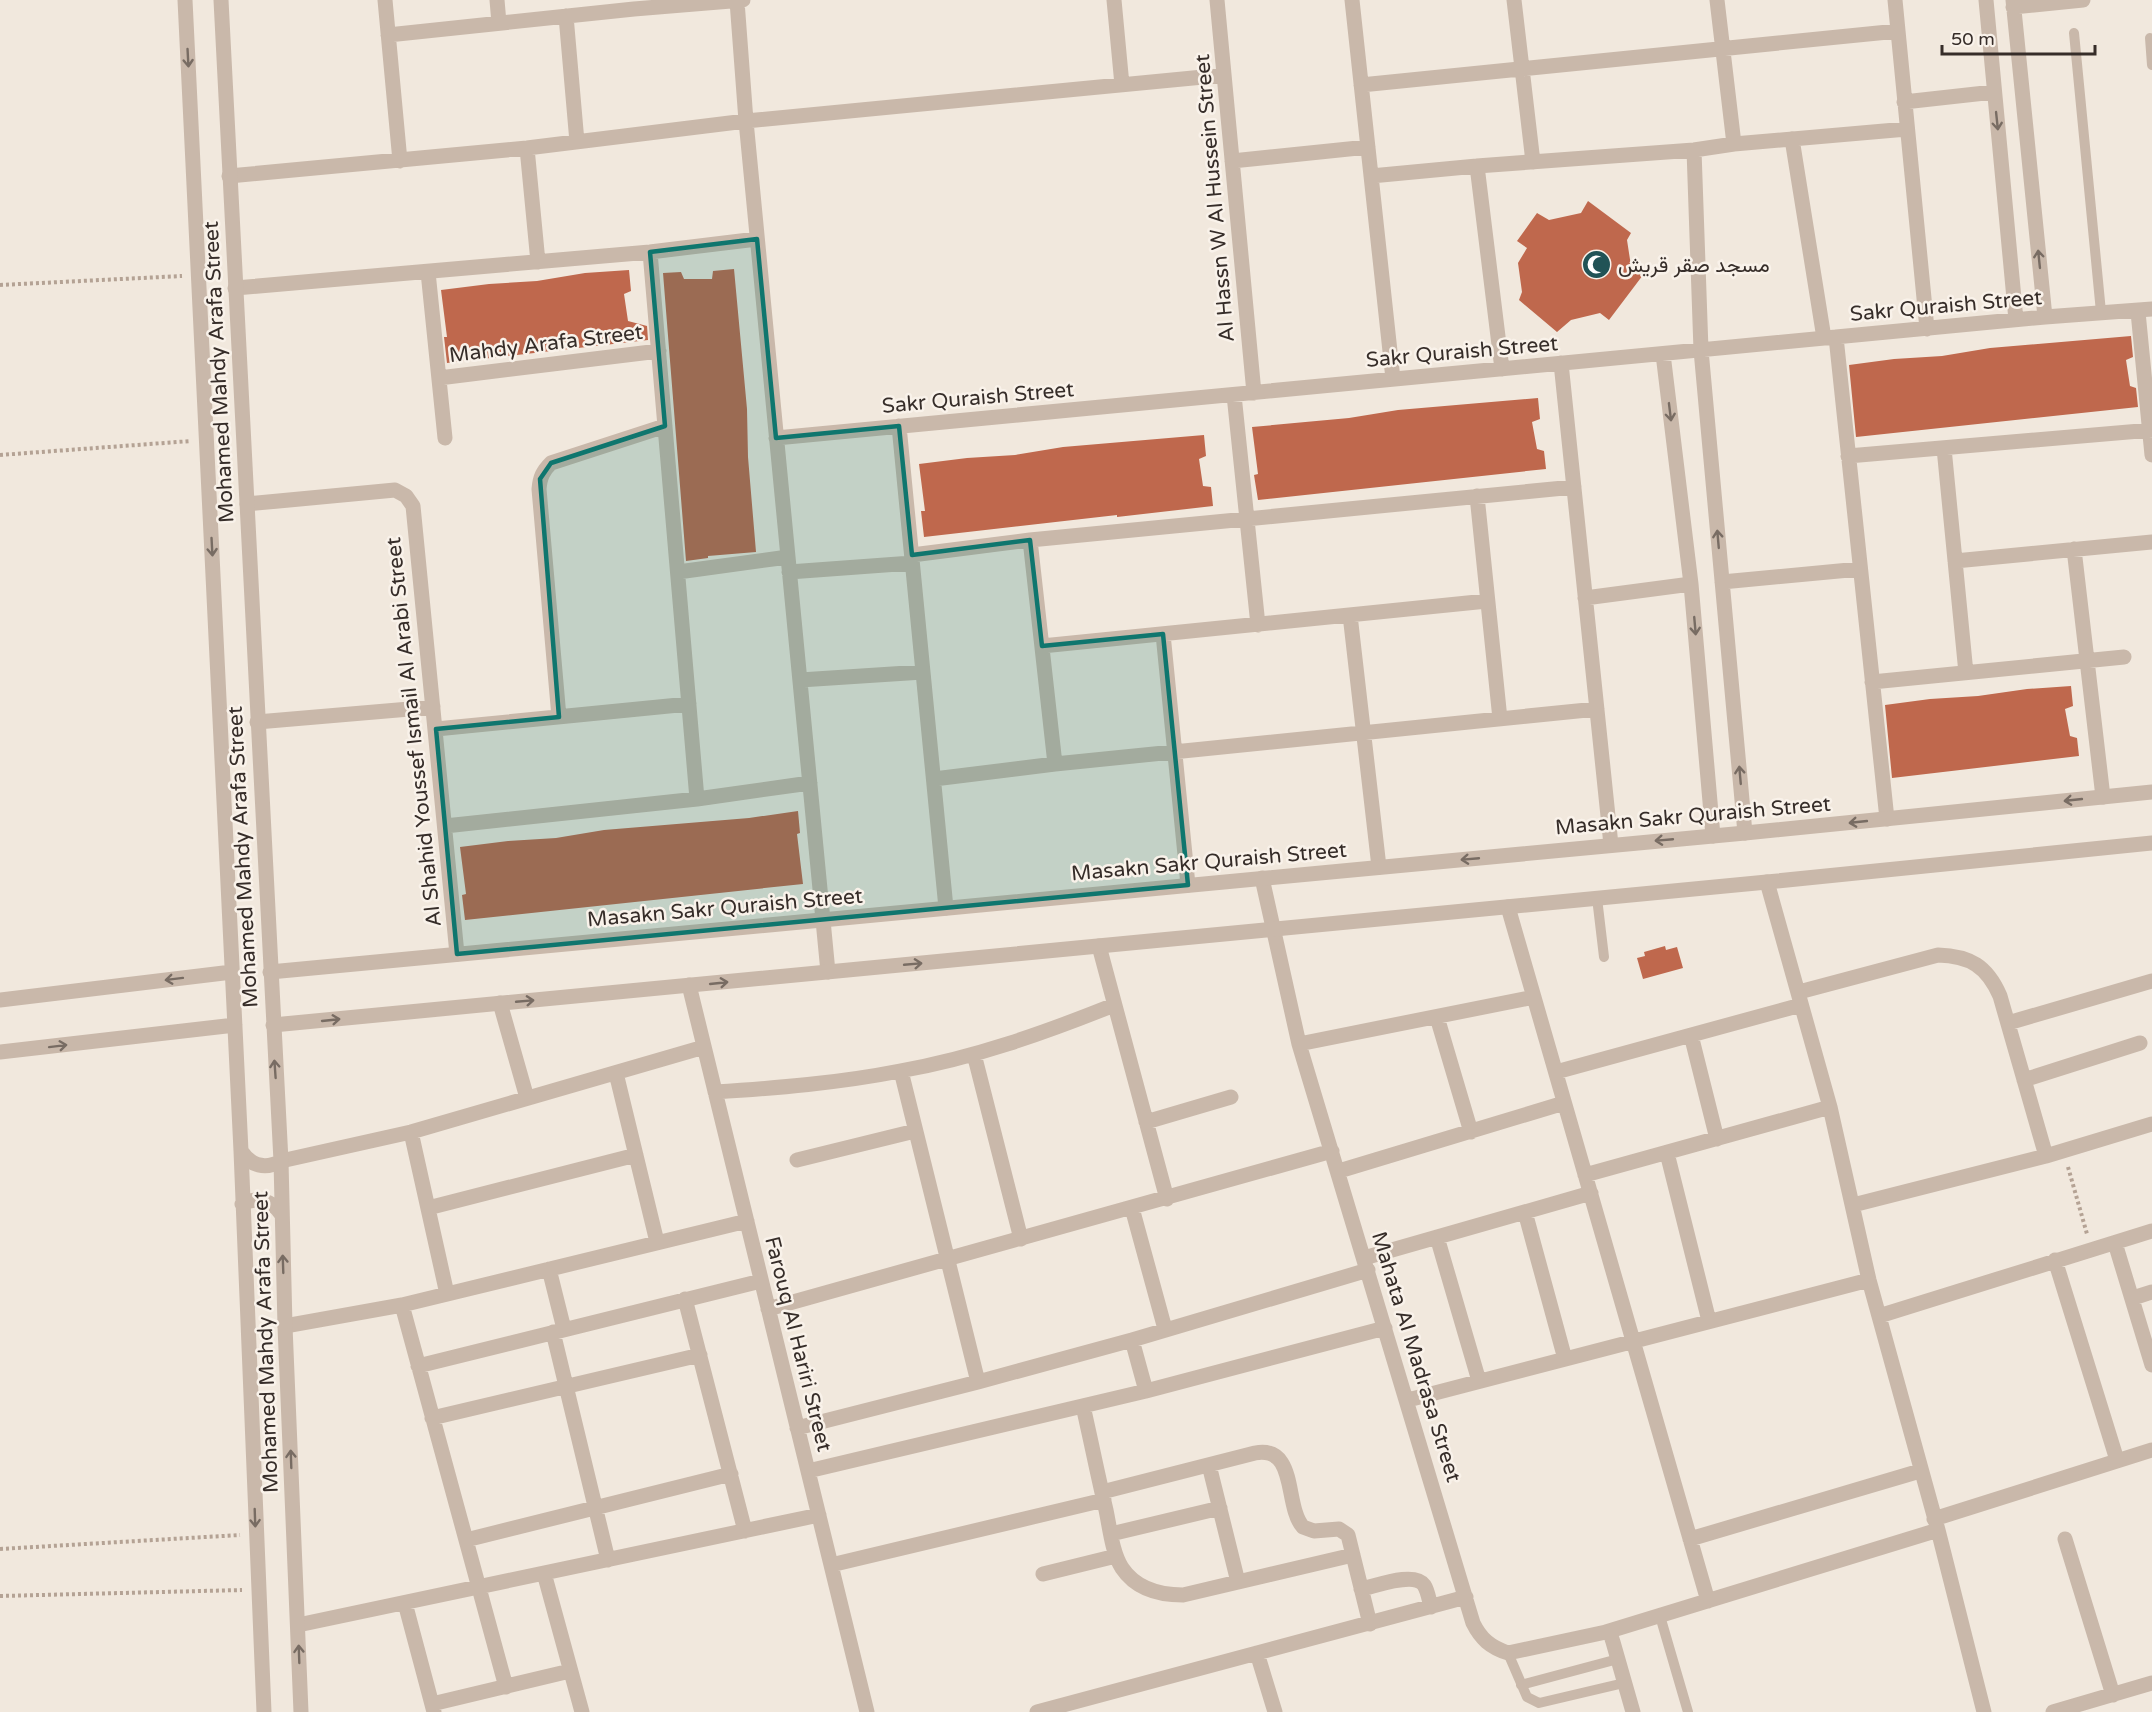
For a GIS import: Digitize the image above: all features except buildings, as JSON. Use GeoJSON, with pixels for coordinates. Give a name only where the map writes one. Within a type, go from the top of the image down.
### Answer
{"type":"FeatureCollection","features":[{"type":"Feature","properties":{"kind":"street","name":"Mohamed Mahdy Arafa Street"},"geometry":{"type":"LineString","coordinates":[[185,0],[241,1151],[264,1712]]}},
{"type":"Feature","properties":{"kind":"street","name":"Mohamed Mahdy Arafa Street"},"geometry":{"type":"LineString","coordinates":[[221,0],[281,1161],[285,1326],[301,1712]]}},
{"type":"Feature","properties":{"kind":"street"},"geometry":{"type":"LineString","coordinates":[[385,0],[400,161]]}},
{"type":"Feature","properties":{"kind":"street"},"geometry":{"type":"LineString","coordinates":[[496,0],[499,23]]}},
{"type":"Feature","properties":{"kind":"street"},"geometry":{"type":"LineString","coordinates":[[388,35],[566,16],[634,4],[740,0],[746,121],[828,972]]}},
{"type":"Feature","properties":{"kind":"street"},"geometry":{"type":"LineString","coordinates":[[1114,0],[1122,86]]}},
{"type":"Feature","properties":{"kind":"street","name":"Al Hassn W Al Hussein Street"},"geometry":{"type":"LineString","coordinates":[[1217,0],[1254,393]]}},
{"type":"Feature","properties":{"kind":"street"},"geometry":{"type":"LineString","coordinates":[[1352,0],[1393,379]]}},
{"type":"Feature","properties":{"kind":"street"},"geometry":{"type":"LineString","coordinates":[[1514,0],[1533,162]]}},
{"type":"Feature","properties":{"kind":"street"},"geometry":{"type":"LineString","coordinates":[[1717,0],[1734,144]]}},
{"type":"Feature","properties":{"kind":"street"},"geometry":{"type":"LineString","coordinates":[[1894,0],[1927,329]]}},
{"type":"Feature","properties":{"kind":"street"},"geometry":{"type":"LineString","coordinates":[[1986,0],[2016,320]]}},
{"type":"Feature","properties":{"kind":"street"},"geometry":{"type":"LineString","coordinates":[[2045,317],[2013,4],[2083,0]]}},
{"type":"Feature","properties":{"kind":"street"},"geometry":{"type":"LineString","coordinates":[[566,16],[577,142]]}},
{"type":"Feature","properties":{"kind":"street"},"geometry":{"type":"LineString","coordinates":[[1361,85],[1898,31]]}},
{"type":"Feature","properties":{"kind":"street"},"geometry":{"type":"LineString","coordinates":[[229,176],[527,148],[746,121],[1224,75]]}},
{"type":"Feature","properties":{"kind":"street"},"geometry":{"type":"LineString","coordinates":[[1904,102],[1994,92]]}},
{"type":"Feature","properties":{"kind":"street"},"geometry":{"type":"LineString","coordinates":[[1371,176],[1694,150],[1734,144],[1907,129]]}},
{"type":"Feature","properties":{"kind":"street"},"geometry":{"type":"LineString","coordinates":[[1792,139],[1830,338],[1848,456],[1887,819]]}},
{"type":"Feature","properties":{"kind":"street"},"geometry":{"type":"LineString","coordinates":[[1232,161],[1368,147]]}},
{"type":"Feature","properties":{"kind":"street"},"geometry":{"type":"LineString","coordinates":[[527,148],[538,262]]}},
{"type":"Feature","properties":{"kind":"street"},"geometry":{"type":"LineString","coordinates":[[1694,150],[1701,350],[1745,833]]}},
{"type":"Feature","properties":{"kind":"street"},"geometry":{"type":"LineString","coordinates":[[1477,166],[1502,369]]}},
{"type":"Feature","properties":{"kind":"street"},"geometry":{"type":"LineString","coordinates":[[235,288],[650,252],[757,239]]}},
{"type":"Feature","properties":{"kind":"street"},"geometry":{"type":"LineString","coordinates":[[650,252],[697,799]]}},
{"type":"Feature","properties":{"kind":"street"},"geometry":{"type":"LineString","coordinates":[[428,272],[445,438]]}},
{"type":"Feature","properties":{"kind":"street"},"geometry":{"type":"LineString","coordinates":[[2145,311],[2152,455]]}},
{"type":"Feature","properties":{"kind":"street","name":"Sakr Quraish Street"},"geometry":{"type":"LineString","coordinates":[[776,438],[2045,317],[2145,311]]}},
{"type":"Feature","properties":{"kind":"street","name":"Mahdy Arafa Street"},"geometry":{"type":"LineString","coordinates":[[439,378],[659,351]]}},
{"type":"Feature","properties":{"kind":"street"},"geometry":{"type":"LineString","coordinates":[[1663,354],[1691,584],[1713,836]]}},
{"type":"Feature","properties":{"kind":"street"},"geometry":{"type":"LineString","coordinates":[[1562,363],[1611,845]]}},
{"type":"Feature","properties":{"kind":"street"},"geometry":{"type":"LineString","coordinates":[[1234,395],[1258,625]]}},
{"type":"Feature","properties":{"kind":"street"},"geometry":{"type":"LineString","coordinates":[[559,717],[540,479],[544,470],[551,463],[665,426]]}},
{"type":"Feature","properties":{"kind":"street"},"geometry":{"type":"LineString","coordinates":[[899,426],[946,908]]}},
{"type":"Feature","properties":{"kind":"street"},"geometry":{"type":"LineString","coordinates":[[1848,456],[2151,430]]}},
{"type":"Feature","properties":{"kind":"street"},"geometry":{"type":"LineString","coordinates":[[1944,448],[1966,673]]}},
{"type":"Feature","properties":{"kind":"street"},"geometry":{"type":"LineString","coordinates":[[678,572],[912,559],[1030,540],[1574,487]]}},
{"type":"Feature","properties":{"kind":"street","name":"Al Shahid Youssef Ismail Al Arabi Street"},"geometry":{"type":"LineString","coordinates":[[247,504],[395,490],[406,496],[413,506],[457,954]]}},
{"type":"Feature","properties":{"kind":"street"},"geometry":{"type":"LineString","coordinates":[[1477,496],[1500,719]]}},
{"type":"Feature","properties":{"kind":"street"},"geometry":{"type":"LineString","coordinates":[[1030,540],[1055,764]]}},
{"type":"Feature","properties":{"kind":"street"},"geometry":{"type":"LineString","coordinates":[[1955,561],[2152,542]]}},
{"type":"Feature","properties":{"kind":"street"},"geometry":{"type":"LineString","coordinates":[[2074,549],[2103,797]]}},
{"type":"Feature","properties":{"kind":"street"},"geometry":{"type":"LineString","coordinates":[[1722,582],[1860,569]]}},
{"type":"Feature","properties":{"kind":"street"},"geometry":{"type":"LineString","coordinates":[[1585,598],[1691,584]]}},
{"type":"Feature","properties":{"kind":"street"},"geometry":{"type":"LineString","coordinates":[[1042,646],[1487,601]]}},
{"type":"Feature","properties":{"kind":"street"},"geometry":{"type":"LineString","coordinates":[[1350,615],[1379,867]]}},
{"type":"Feature","properties":{"kind":"street"},"geometry":{"type":"LineString","coordinates":[[1163,634],[1188,885]]}},
{"type":"Feature","properties":{"kind":"street"},"geometry":{"type":"LineString","coordinates":[[1872,682],[2124,657]]}},
{"type":"Feature","properties":{"kind":"street"},"geometry":{"type":"LineString","coordinates":[[800,680],[923,672]]}},
{"type":"Feature","properties":{"kind":"street"},"geometry":{"type":"LineString","coordinates":[[435,729],[689,704]]}},
{"type":"Feature","properties":{"kind":"street"},"geometry":{"type":"LineString","coordinates":[[257,722],[433,707]]}},
{"type":"Feature","properties":{"kind":"street"},"geometry":{"type":"LineString","coordinates":[[934,779],[1055,764],[1597,709]]}},
{"type":"Feature","properties":{"kind":"street"},"geometry":{"type":"LineString","coordinates":[[445,826],[697,799],[810,783]]}},
{"type":"Feature","properties":{"kind":"street","name":"Masakn Sakr Quraish Street"},"geometry":{"type":"LineString","coordinates":[[270,972],[1745,833],[2152,792]]}},
{"type":"Feature","properties":{"kind":"street"},"geometry":{"type":"LineString","coordinates":[[273,1025],[2152,843]]}},
{"type":"Feature","properties":{"kind":"street","name":"Mahata Al Madrasa Street"},"geometry":{"type":"LineString","coordinates":[[1262,878],[1299,1044],[1466,1597],[1478,1634],[1496,1649],[1508,1653]]}},
{"type":"Feature","properties":{"kind":"street"},"geometry":{"type":"LineString","coordinates":[[1767,882],[1830,1107],[1869,1280],[1984,1712]]}},
{"type":"Feature","properties":{"kind":"street"},"geometry":{"type":"LineString","coordinates":[[1508,907],[1708,1600]]}},
{"type":"Feature","properties":{"kind":"street"},"geometry":{"type":"LineString","coordinates":[[1099,946],[1167,1199]]}},
{"type":"Feature","properties":{"kind":"street"},"geometry":{"type":"LineString","coordinates":[[1556,1072],[1691,1035],[1938,956],[1954,956],[1970,960],[1994,981],[2046,1156]]}},
{"type":"Feature","properties":{"kind":"street"},"geometry":{"type":"LineString","coordinates":[[0,1000],[232,972]]}},
{"type":"Feature","properties":{"kind":"street"},"geometry":{"type":"LineString","coordinates":[[2008,1023],[2152,981]]}},
{"type":"Feature","properties":{"kind":"street","name":"Farouq Al Hariri Street"},"geometry":{"type":"LineString","coordinates":[[689,986],[867,1712]]}},
{"type":"Feature","properties":{"kind":"street"},"geometry":{"type":"LineString","coordinates":[[1299,1044],[1534,997]]}},
{"type":"Feature","properties":{"kind":"street"},"geometry":{"type":"LineString","coordinates":[[500,1003],[527,1098]]}},
{"type":"Feature","properties":{"kind":"street"},"geometry":{"type":"LineString","coordinates":[[715,1092],[830,1082],[901,1071],[975,1054],[1068,1024],[1114,1005]]}},
{"type":"Feature","properties":{"kind":"street"},"geometry":{"type":"LineString","coordinates":[[1437,1017],[1471,1132]]}},
{"type":"Feature","properties":{"kind":"street"},"geometry":{"type":"LineString","coordinates":[[0,1052],[235,1025]]}},
{"type":"Feature","properties":{"kind":"street"},"geometry":{"type":"LineString","coordinates":[[1691,1035],[1717,1138]]}},
{"type":"Feature","properties":{"kind":"street"},"geometry":{"type":"LineString","coordinates":[[2024,1080],[2140,1043]]}},
{"type":"Feature","properties":{"kind":"street"},"geometry":{"type":"LineString","coordinates":[[241,1151],[245,1157],[258,1165],[274,1165],[281,1161],[411,1132],[704,1047]]}},
{"type":"Feature","properties":{"kind":"street"},"geometry":{"type":"LineString","coordinates":[[975,1054],[1021,1239]]}},
{"type":"Feature","properties":{"kind":"street"},"geometry":{"type":"LineString","coordinates":[[901,1071],[978,1382]]}},
{"type":"Feature","properties":{"kind":"street"},"geometry":{"type":"LineString","coordinates":[[616,1073],[657,1242]]}},
{"type":"Feature","properties":{"kind":"street"},"geometry":{"type":"LineString","coordinates":[[1146,1122],[1231,1097]]}},
{"type":"Feature","properties":{"kind":"street"},"geometry":{"type":"LineString","coordinates":[[1338,1171],[1564,1103]]}},
{"type":"Feature","properties":{"kind":"street"},"geometry":{"type":"LineString","coordinates":[[1585,1175],[1830,1107]]}},
{"type":"Feature","properties":{"kind":"street"},"geometry":{"type":"LineString","coordinates":[[1853,1205],[2046,1156],[2152,1124]]}},
{"type":"Feature","properties":{"kind":"street"},"geometry":{"type":"LineString","coordinates":[[797,1160],[915,1131]]}},
{"type":"Feature","properties":{"kind":"street"},"geometry":{"type":"LineString","coordinates":[[411,1132],[447,1294]]}},
{"type":"Feature","properties":{"kind":"street"},"geometry":{"type":"LineString","coordinates":[[768,1309],[1132,1209],[1332,1151]]}},
{"type":"Feature","properties":{"kind":"street"},"geometry":{"type":"LineString","coordinates":[[1667,1153],[1709,1321]]}},
{"type":"Feature","properties":{"kind":"street"},"geometry":{"type":"LineString","coordinates":[[428,1208],[636,1155]]}},
{"type":"Feature","properties":{"kind":"street"},"geometry":{"type":"LineString","coordinates":[[798,1428],[1132,1340],[1366,1264],[1437,1237],[1591,1193]]}},
{"type":"Feature","properties":{"kind":"street"},"geometry":{"type":"LineString","coordinates":[[242,1204],[254,1200],[268,1201],[282,1215]]}},
{"type":"Feature","properties":{"kind":"street"},"geometry":{"type":"LineString","coordinates":[[1132,1209],[1165,1329]]}},
{"type":"Feature","properties":{"kind":"street"},"geometry":{"type":"LineString","coordinates":[[1525,1212],[1565,1359]]}},
{"type":"Feature","properties":{"kind":"street"},"geometry":{"type":"LineString","coordinates":[[285,1326],[402,1305],[747,1221]]}},
{"type":"Feature","properties":{"kind":"street"},"geometry":{"type":"LineString","coordinates":[[1879,1316],[2152,1231]]}},
{"type":"Feature","properties":{"kind":"street"},"geometry":{"type":"LineString","coordinates":[[1437,1237],[1479,1382]]}},
{"type":"Feature","properties":{"kind":"street"},"geometry":{"type":"LineString","coordinates":[[2115,1243],[2152,1365]]}},
{"type":"Feature","properties":{"kind":"street"},"geometry":{"type":"LineString","coordinates":[[2055,1260],[2117,1460]]}},
{"type":"Feature","properties":{"kind":"street"},"geometry":{"type":"LineString","coordinates":[[549,1269],[566,1387],[608,1560]]}},
{"type":"Feature","properties":{"kind":"street"},"geometry":{"type":"LineString","coordinates":[[1408,1400],[1869,1280]]}},
{"type":"Feature","properties":{"kind":"street"},"geometry":{"type":"LineString","coordinates":[[418,1365],[761,1281]]}},
{"type":"Feature","properties":{"kind":"street"},"geometry":{"type":"LineString","coordinates":[[2133,1298],[2152,1292]]}},
{"type":"Feature","properties":{"kind":"street"},"geometry":{"type":"LineString","coordinates":[[685,1299],[745,1531]]}},
{"type":"Feature","properties":{"kind":"street"},"geometry":{"type":"LineString","coordinates":[[402,1305],[506,1687]]}},
{"type":"Feature","properties":{"kind":"street"},"geometry":{"type":"LineString","coordinates":[[808,1471],[1146,1391],[1385,1328]]}},
{"type":"Feature","properties":{"kind":"street"},"geometry":{"type":"LineString","coordinates":[[1132,1340],[1146,1391]]}},
{"type":"Feature","properties":{"kind":"street"},"geometry":{"type":"LineString","coordinates":[[432,1418],[700,1355]]}},
{"type":"Feature","properties":{"kind":"street"},"geometry":{"type":"LineString","coordinates":[[1083,1406],[1116,1556],[1131,1578],[1142,1587],[1155,1593],[1183,1595],[1353,1555]]}},
{"type":"Feature","properties":{"kind":"street"},"geometry":{"type":"LineString","coordinates":[[1508,1653],[1606,1632],[1660,1616],[1936,1525],[2117,1460],[2152,1450]]}},
{"type":"Feature","properties":{"kind":"street"},"geometry":{"type":"LineString","coordinates":[[831,1565],[1103,1496],[1263,1452],[1278,1457],[1286,1471],[1298,1522],[1308,1531],[1334,1528],[1348,1535],[1370,1624]]}},
{"type":"Feature","properties":{"kind":"street"},"geometry":{"type":"LineString","coordinates":[[1209,1465],[1238,1582]]}},
{"type":"Feature","properties":{"kind":"street"},"geometry":{"type":"LineString","coordinates":[[1690,1539],[1920,1471]]}},
{"type":"Feature","properties":{"kind":"street"},"geometry":{"type":"LineString","coordinates":[[466,1540],[730,1474]]}},
{"type":"Feature","properties":{"kind":"street"},"geometry":{"type":"LineString","coordinates":[[1111,1534],[1220,1508]]}},
{"type":"Feature","properties":{"kind":"street"},"geometry":{"type":"LineString","coordinates":[[298,1625],[819,1515]]}},
{"type":"Feature","properties":{"kind":"street"},"geometry":{"type":"LineString","coordinates":[[2065,1539],[2113,1695]]}},
{"type":"Feature","properties":{"kind":"street"},"geometry":{"type":"LineString","coordinates":[[1043,1574],[1116,1556]]}},
{"type":"Feature","properties":{"kind":"street"},"geometry":{"type":"LineString","coordinates":[[544,1573],[582,1712]]}},
{"type":"Feature","properties":{"kind":"street"},"geometry":{"type":"LineString","coordinates":[[1361,1589],[1412,1578],[1422,1582],[1431,1607]]}},
{"type":"Feature","properties":{"kind":"street"},"geometry":{"type":"LineString","coordinates":[[1037,1712],[1092,1705],[1257,1653],[1466,1597]]}},
{"type":"Feature","properties":{"kind":"street"},"geometry":{"type":"LineString","coordinates":[[405,1603],[433,1708],[570,1671]]}},
{"type":"Feature","properties":{"kind":"street"},"geometry":{"type":"LineString","coordinates":[[1606,1632],[1611,1636],[1633,1712]]}},
{"type":"Feature","properties":{"kind":"street"},"geometry":{"type":"LineString","coordinates":[[1257,1653],[1275,1712]]}},
{"type":"Feature","properties":{"kind":"street"},"geometry":{"type":"LineString","coordinates":[[2053,1712],[2152,1683]]}},
{"type":"Feature","properties":{"kind":"lane"},"geometry":{"type":"LineString","coordinates":[[2074,33],[2101,312]]}},
{"type":"Feature","properties":{"kind":"lane"},"geometry":{"type":"LineString","coordinates":[[2150,38],[2152,65]]}},
{"type":"Feature","properties":{"kind":"lane"},"geometry":{"type":"LineString","coordinates":[[1597,898],[1604,957]]}},
{"type":"Feature","properties":{"kind":"lane"},"geometry":{"type":"LineString","coordinates":[[1660,1616],[1688,1712]]}},
{"type":"Feature","properties":{"kind":"lane"},"geometry":{"type":"LineString","coordinates":[[1508,1653],[1527,1697],[1539,1703],[1624,1683]]}},
{"type":"Feature","properties":{"kind":"lane"},"geometry":{"type":"LineString","coordinates":[[1521,1685],[1618,1659]]}},
{"type":"Feature","properties":{"kind":"path"},"geometry":{"type":"LineString","coordinates":[[0,285],[198,275]]}},
{"type":"Feature","properties":{"kind":"path"},"geometry":{"type":"LineString","coordinates":[[0,455],[207,440]]}},
{"type":"Feature","properties":{"kind":"path"},"geometry":{"type":"LineString","coordinates":[[2063,1150],[2091,1250]]}},
{"type":"Feature","properties":{"kind":"path"},"geometry":{"type":"LineString","coordinates":[[0,1549],[255,1534]]}},
{"type":"Feature","properties":{"kind":"path"},"geometry":{"type":"LineString","coordinates":[[0,1596],[258,1590]]}},
{"type":"Feature","properties":{"kind":"highlighted area"},"geometry":{"type":"Polygon","coordinates":[[[757,239],[776,438],[899,426],[912,555],[1030,540],[1042,646],[1163,634],[1188,885],[457,954],[436,729],[559,717],[540,479],[551,463],[665,426],[650,252],[757,239]]]}},
{"type":"Feature","properties":{"kind":"place","name":"مسجد صقر قريش"},"geometry":{"type":"Point","coordinates":[1597,265]}}]}
